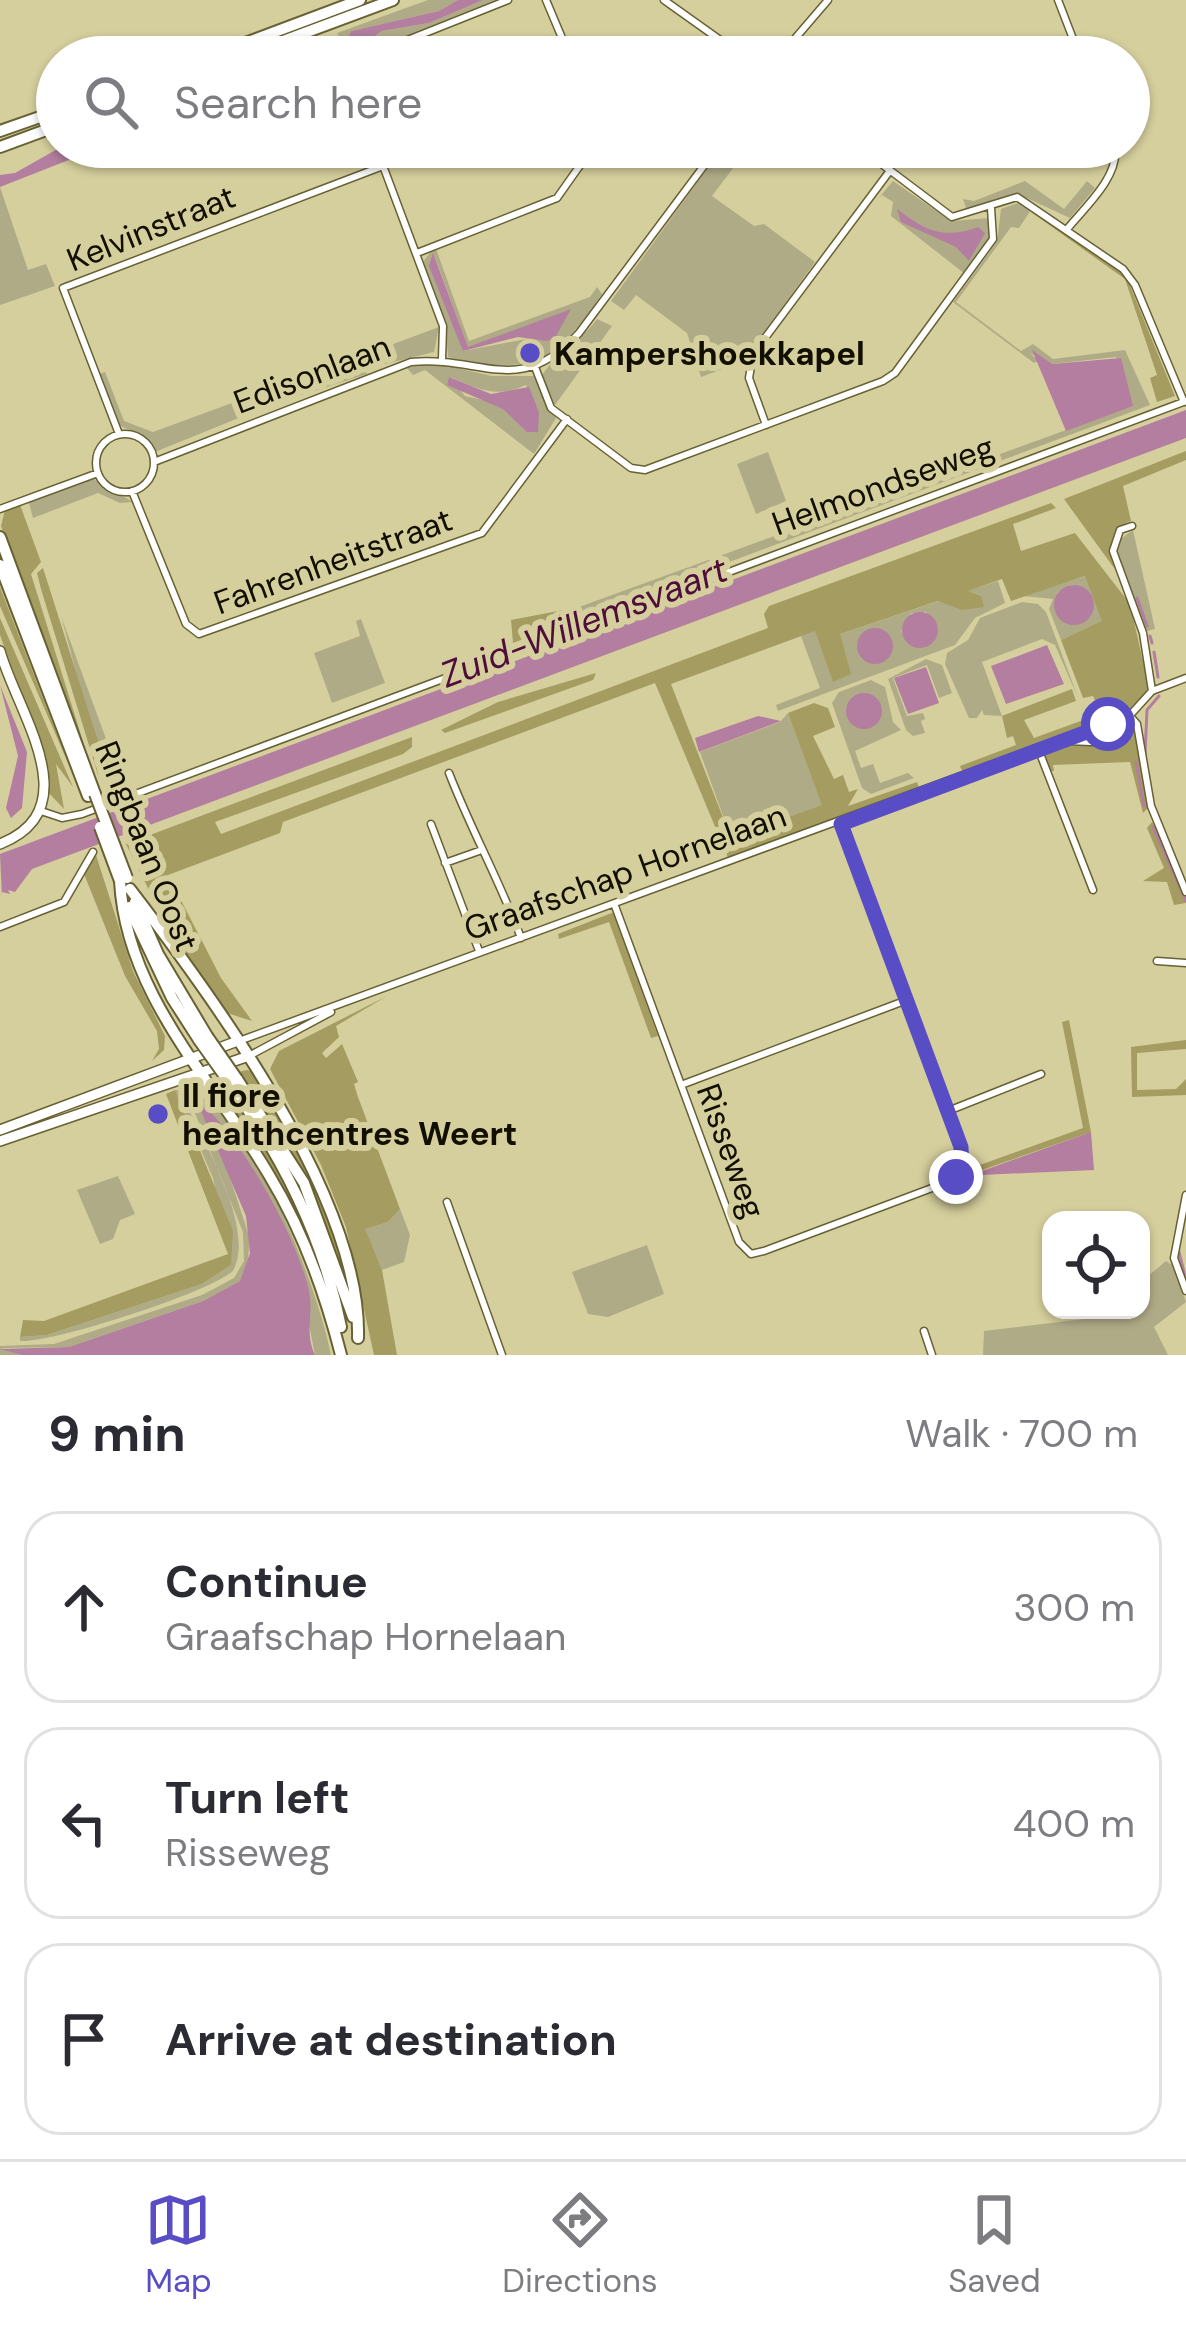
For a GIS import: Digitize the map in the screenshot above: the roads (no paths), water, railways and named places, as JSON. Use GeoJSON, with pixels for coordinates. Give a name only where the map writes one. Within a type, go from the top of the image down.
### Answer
{"type":"FeatureCollection","features":[{"type":"Feature","properties":{"kind":"main road"},"geometry":{"type":"LineString","coordinates":[[264,36],[360,0]]}},
{"type":"Feature","properties":{"kind":"main road"},"geometry":{"type":"LineString","coordinates":[[296,36],[393,0]]}},
{"type":"Feature","properties":{"kind":"main road"},"geometry":{"type":"LineString","coordinates":[[0,131],[36,118]]}},
{"type":"Feature","properties":{"kind":"main road"},"geometry":{"type":"LineString","coordinates":[[0,147],[36,134]]}},
{"type":"Feature","properties":{"kind":"main road","name":"Ringbaan Oost"},"geometry":{"type":"LineString","coordinates":[[0,537],[91,795]]}},
{"type":"Feature","properties":{"kind":"main road","name":"Ringbaan Oost"},"geometry":{"type":"LineString","coordinates":[[0,565],[126,883],[150,957],[304,1183],[336,1262],[359,1355]]}},
{"type":"Feature","properties":{"kind":"main road"},"geometry":{"type":"LineString","coordinates":[[126,883],[302,1144],[350,1272],[358,1338]]}},
{"type":"Feature","properties":{"kind":"main road"},"geometry":{"type":"LineString","coordinates":[[126,883],[121,905],[138,959],[190,1061],[270,1176],[304,1241],[344,1355]]}},
{"type":"Feature","properties":{"kind":"main road","name":"Ringbaan Oost"},"geometry":{"type":"LineString","coordinates":[[233,1080],[282,1164],[321,1249],[344,1355]]}},
{"type":"Feature","properties":{"kind":"street"},"geometry":{"type":"LineString","coordinates":[[418,36],[508,0]]}},
{"type":"Feature","properties":{"kind":"street"},"geometry":{"type":"LineString","coordinates":[[546,0],[561,36]]}},
{"type":"Feature","properties":{"kind":"street"},"geometry":{"type":"LineString","coordinates":[[664,0],[710,36]]}},
{"type":"Feature","properties":{"kind":"street"},"geometry":{"type":"LineString","coordinates":[[801,36],[828,0]]}},
{"type":"Feature","properties":{"kind":"street"},"geometry":{"type":"LineString","coordinates":[[1058,0],[1072,36]]}},
{"type":"Feature","properties":{"kind":"street","name":"Kelvinstraat"},"geometry":{"type":"LineString","coordinates":[[115,436],[63,288],[378,168]]}},
{"type":"Feature","properties":{"kind":"street"},"geometry":{"type":"LineString","coordinates":[[384,168],[443,326],[442,358]]}},
{"type":"Feature","properties":{"kind":"street"},"geometry":{"type":"LineString","coordinates":[[417,253],[557,198],[578,168]]}},
{"type":"Feature","properties":{"kind":"street"},"geometry":{"type":"LineString","coordinates":[[702,168],[579,334],[535,367],[551,408],[631,468],[646,470],[895,373],[993,239],[991,208]]}},
{"type":"Feature","properties":{"kind":"street"},"geometry":{"type":"LineString","coordinates":[[885,168],[952,218],[1017,196],[1068,228],[1136,285],[1185,402]]}},
{"type":"Feature","properties":{"kind":"street"},"geometry":{"type":"LineString","coordinates":[[1068,228],[1113,168]]}},
{"type":"Feature","properties":{"kind":"street"},"geometry":{"type":"LineString","coordinates":[[766,425],[749,378],[753,354],[889,171]]}},
{"type":"Feature","properties":{"kind":"street","name":"Edisonlaan"},"geometry":{"type":"LineString","coordinates":[[154,458],[411,362],[442,358],[494,373],[535,367]]}},
{"type":"Feature","properties":{"kind":"street","name":"Helmondseweg"},"geometry":{"type":"LineString","coordinates":[[41,811],[69,818],[82,814],[1185,402]]}},
{"type":"Feature","properties":{"kind":"street","name":"Fahrenheitstraat"},"geometry":{"type":"LineString","coordinates":[[136,489],[186,624],[199,634],[482,533],[567,419]]}},
{"type":"Feature","properties":{"kind":"street"},"geometry":{"type":"LineString","coordinates":[[115,436],[143,440],[154,458],[136,489],[108,486],[98,468],[100,448],[115,436]]}},
{"type":"Feature","properties":{"kind":"street"},"geometry":{"type":"LineString","coordinates":[[0,505],[98,468]]}},
{"type":"Feature","properties":{"kind":"street"},"geometry":{"type":"LineString","coordinates":[[1132,526],[1114,540],[1122,579],[1143,633],[1152,691],[1186,678]]}},
{"type":"Feature","properties":{"kind":"street"},"geometry":{"type":"LineString","coordinates":[[0,649],[48,782],[41,811],[24,832],[0,844]]}},
{"type":"Feature","properties":{"kind":"street","name":"Graafschap Hornelaan"},"geometry":{"type":"LineString","coordinates":[[0,1130],[1039,751],[1129,715],[1152,691]]}},
{"type":"Feature","properties":{"kind":"street"},"geometry":{"type":"LineString","coordinates":[[1129,715],[1137,724],[1155,820],[1186,892]]}},
{"type":"Feature","properties":{"kind":"street","name":"Graafschap Hornelaan"},"geometry":{"type":"LineString","coordinates":[[1065,741],[1113,743],[1108,724]]}},
{"type":"Feature","properties":{"kind":"street"},"geometry":{"type":"LineString","coordinates":[[1039,751],[1093,890]]}},
{"type":"Feature","properties":{"kind":"street"},"geometry":{"type":"LineString","coordinates":[[449,773],[479,851],[492,861],[521,938]]}},
{"type":"Feature","properties":{"kind":"street"},"geometry":{"type":"LineString","coordinates":[[430,824],[479,952]]}},
{"type":"Feature","properties":{"kind":"street","name":"Risseweg"},"geometry":{"type":"LineString","coordinates":[[615,906],[739,1242],[751,1254],[956,1177],[963,1157],[841,824]]}},
{"type":"Feature","properties":{"kind":"street"},"geometry":{"type":"LineString","coordinates":[[445,863],[479,851]]}},
{"type":"Feature","properties":{"kind":"street"},"geometry":{"type":"LineString","coordinates":[[0,928],[64,902],[93,852]]}},
{"type":"Feature","properties":{"kind":"street"},"geometry":{"type":"LineString","coordinates":[[1157,961],[1186,963]]}},
{"type":"Feature","properties":{"kind":"street"},"geometry":{"type":"LineString","coordinates":[[680,1085],[908,1000]]}},
{"type":"Feature","properties":{"kind":"street","name":"Graafschap Hornelaan"},"geometry":{"type":"LineString","coordinates":[[0,1141],[246,1057],[339,1006]]}},
{"type":"Feature","properties":{"kind":"street"},"geometry":{"type":"LineString","coordinates":[[948,1111],[1041,1074]]}},
{"type":"Feature","properties":{"kind":"street"},"geometry":{"type":"LineString","coordinates":[[1186,1195],[1174,1258],[1186,1292]]}},
{"type":"Feature","properties":{"kind":"street"},"geometry":{"type":"LineString","coordinates":[[447,1202],[502,1355]]}},
{"type":"Feature","properties":{"kind":"street"},"geometry":{"type":"LineString","coordinates":[[924,1331],[932,1355]]}},
{"type":"Feature","properties":{"kind":"waterway"},"geometry":{"type":"LineString","coordinates":[[1137,598],[1147,626]]}},
{"type":"Feature","properties":{"kind":"waterway"},"geometry":{"type":"LineString","coordinates":[[1150,636],[1152,643]]}},
{"type":"Feature","properties":{"kind":"waterway"},"geometry":{"type":"LineString","coordinates":[[1154,652],[1158,677]]}},
{"type":"Feature","properties":{"kind":"waterway"},"geometry":{"type":"LineString","coordinates":[[1145,754],[1147,710],[1159,696]]}},
{"type":"Feature","properties":{"kind":"waterway"},"geometry":{"type":"LineString","coordinates":[[1136,762],[1144,806]]}},
{"type":"Feature","properties":{"kind":"waterway"},"geometry":{"type":"LineString","coordinates":[[1153,827],[1186,901]]}},
{"type":"Feature","properties":{"kind":"waterway"},"geometry":{"type":"LineString","coordinates":[[1178,1248],[1186,1280]]}},
{"type":"Feature","properties":{"kind":"place","name":"Kampershoekkapel"},"geometry":{"type":"Point","coordinates":[530,353]}},
{"type":"Feature","properties":{"kind":"place","name":"Il fiore healthcentres Weert"},"geometry":{"type":"Point","coordinates":[158,1114]}},
{"type":"Feature","properties":{"kind":"water label","name":"Zuid-Willemsvaart"},"geometry":{"type":"Point","coordinates":[584,622]}}]}
